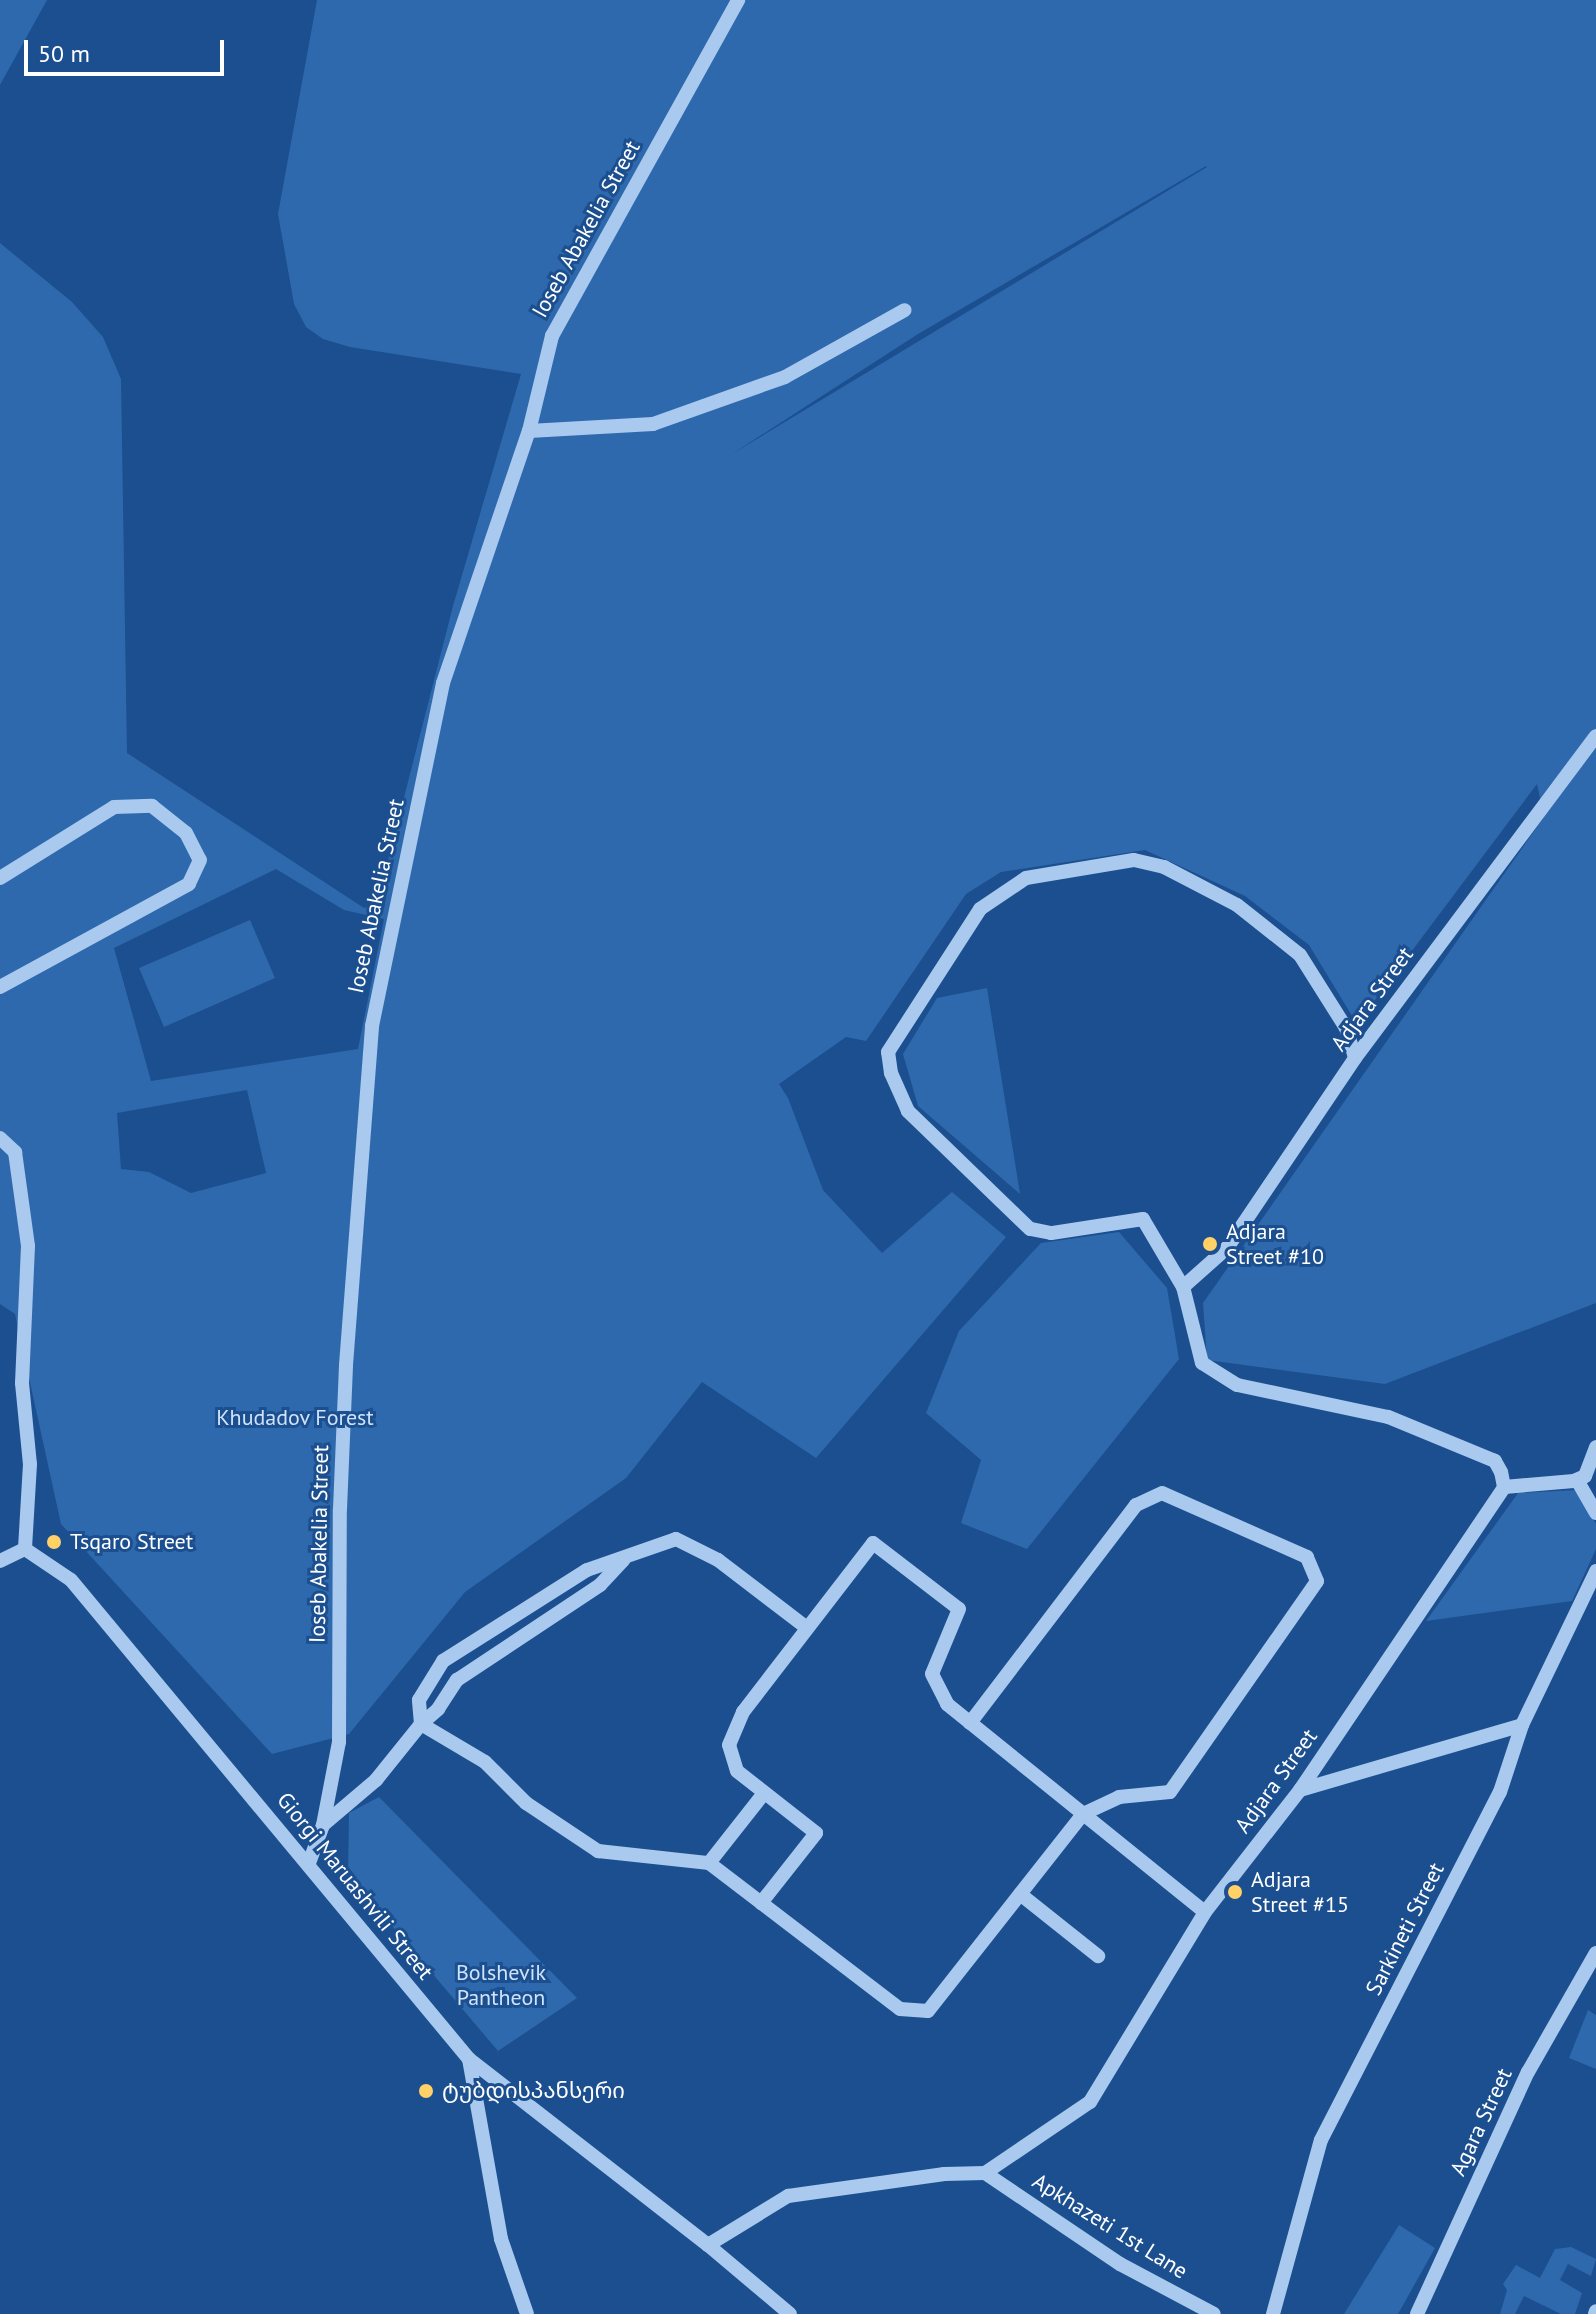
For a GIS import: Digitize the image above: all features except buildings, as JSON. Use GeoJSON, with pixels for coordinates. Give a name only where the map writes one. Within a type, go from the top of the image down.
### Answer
{"type":"FeatureCollection","features":[{"type":"Feature","properties":{"kind":"street","name":"Ioseb Abakelia Street"},"geometry":{"type":"LineString","coordinates":[[309,1863],[323,1825],[339,1742],[340,1493],[372,1026],[443,683],[529,431],[552,336],[738,0]]}},
{"type":"Feature","properties":{"kind":"street"},"geometry":{"type":"LineString","coordinates":[[529,431],[653,424],[785,377],[905,310]]}},
{"type":"Feature","properties":{"kind":"street","name":"Adjara Street"},"geometry":{"type":"LineString","coordinates":[[1183,1287],[1227,1248],[1355,1058],[1596,736]]}},
{"type":"Feature","properties":{"kind":"street"},"geometry":{"type":"LineString","coordinates":[[0,878],[114,807],[152,806],[186,833],[200,860],[189,884],[0,987]]}},
{"type":"Feature","properties":{"kind":"street"},"geometry":{"type":"LineString","coordinates":[[1355,1058],[1346,1028],[1300,955],[1237,905],[1164,867],[1134,860],[1026,878],[980,909],[888,1052],[891,1073],[908,1111],[1030,1229],[1051,1233],[1143,1219],[1183,1287],[1202,1363],[1237,1385],[1388,1417],[1495,1461],[1504,1487],[1577,1480],[1585,1476],[1596,1447]]}},
{"type":"Feature","properties":{"kind":"street"},"geometry":{"type":"LineString","coordinates":[[0,1138],[15,1152],[28,1246],[22,1383],[30,1464],[25,1549],[0,1561]]}},
{"type":"Feature","properties":{"kind":"street"},"geometry":{"type":"LineString","coordinates":[[1577,1480],[1596,1513]]}},
{"type":"Feature","properties":{"kind":"street","name":"Adjara Street"},"geometry":{"type":"LineString","coordinates":[[985,2173],[1090,2102],[1205,1912],[1300,1790],[1504,1487]]}},
{"type":"Feature","properties":{"kind":"street"},"geometry":{"type":"LineString","coordinates":[[421,1724],[485,1762],[526,1803],[598,1851],[709,1863],[900,2009],[928,2011],[1083,1814],[1119,1797],[1170,1792],[1317,1581],[1307,1557],[1162,1493],[1136,1505],[970,1723]]}},
{"type":"Feature","properties":{"kind":"street"},"geometry":{"type":"LineString","coordinates":[[421,1724],[419,1700],[443,1661],[587,1570],[676,1539],[718,1560],[807,1628]]}},
{"type":"Feature","properties":{"kind":"street"},"geometry":{"type":"LineString","coordinates":[[761,1903],[816,1833],[737,1771],[729,1745],[743,1712],[873,1543],[959,1609],[932,1674],[947,1704],[1205,1912]]}},
{"type":"Feature","properties":{"kind":"street","name":"Giorgi Maruashvili Street"},"geometry":{"type":"LineString","coordinates":[[25,1549],[71,1580],[469,2059],[708,2245],[790,2314]]}},
{"type":"Feature","properties":{"kind":"street"},"geometry":{"type":"LineString","coordinates":[[323,1825],[376,1780],[421,1724],[438,1709],[457,1680],[600,1585],[626,1557]]}},
{"type":"Feature","properties":{"kind":"street","name":"Sarkineti Street"},"geometry":{"type":"LineString","coordinates":[[1273,2314],[1321,2140],[1500,1792],[1522,1725],[1596,1571]]}},
{"type":"Feature","properties":{"kind":"street"},"geometry":{"type":"LineString","coordinates":[[1300,1790],[1522,1725]]}},
{"type":"Feature","properties":{"kind":"street"},"geometry":{"type":"LineString","coordinates":[[709,1863],[764,1793]]}},
{"type":"Feature","properties":{"kind":"street"},"geometry":{"type":"LineString","coordinates":[[1020,1894],[1098,1956]]}},
{"type":"Feature","properties":{"kind":"street","name":"Agara Street"},"geometry":{"type":"LineString","coordinates":[[1417,2314],[1528,2072],[1596,1953]]}},
{"type":"Feature","properties":{"kind":"street"},"geometry":{"type":"LineString","coordinates":[[469,2059],[501,2239],[527,2314]]}},
{"type":"Feature","properties":{"kind":"street"},"geometry":{"type":"LineString","coordinates":[[708,2245],[788,2196],[944,2174],[985,2173]]}},
{"type":"Feature","properties":{"kind":"street","name":"Apkhazeti 1st Lane"},"geometry":{"type":"LineString","coordinates":[[985,2173],[1120,2264],[1214,2314]]}},
{"type":"Feature","properties":{"kind":"green space"},"geometry":{"type":"Polygon","coordinates":[[[0,0],[47,0],[0,85],[0,0]]]}},
{"type":"Feature","properties":{"kind":"green space","name":"Khudadov Forest"},"geometry":{"type":"Polygon","coordinates":[[[317,0],[1596,0],[1596,1303],[1385,1384],[1207,1360],[1203,1303],[1544,817],[1537,784],[1357,1024],[1309,945],[1245,896],[1145,850],[1001,872],[966,894],[866,1041],[846,1037],[779,1084],[788,1098],[823,1190],[882,1253],[952,1192],[1006,1237],[816,1458],[702,1382],[626,1478],[465,1592],[349,1734],[272,1754],[61,1524],[15,1314],[0,1304],[0,243],[72,302],[103,337],[121,379],[127,753],[364,908],[377,903],[453,606],[521,374],[350,347],[323,339],[306,327],[294,304],[278,214],[317,0]],[[1207,167],[918,334],[732,454],[1207,167]],[[276,869],[114,948],[151,1081],[358,1049],[384,919],[344,910],[276,869]],[[247,1090],[117,1113],[121,1169],[149,1172],[191,1193],[266,1173],[247,1090]]]}},
{"type":"Feature","properties":{"kind":"green space"},"geometry":{"type":"Polygon","coordinates":[[[250,920],[275,978],[164,1027],[139,968],[250,920]]]}},
{"type":"Feature","properties":{"kind":"green space"},"geometry":{"type":"Polygon","coordinates":[[[987,988],[1020,1194],[918,1106],[903,1054],[937,998],[987,988]]]}},
{"type":"Feature","properties":{"kind":"green space"},"geometry":{"type":"Polygon","coordinates":[[[1119,1232],[1167,1288],[1179,1359],[1027,1549],[961,1523],[981,1460],[926,1413],[959,1331],[1041,1243],[1119,1232]]]}},
{"type":"Feature","properties":{"kind":"green space"},"geometry":{"type":"Polygon","coordinates":[[[1577,1490],[1596,1524],[1596,1549],[1572,1601],[1426,1621],[1518,1493],[1577,1490]]]}},
{"type":"Feature","properties":{"kind":"green space","name":"Bolshevik Pantheon"},"geometry":{"type":"Polygon","coordinates":[[[379,1797],[577,1998],[498,2051],[348,1874],[349,1813],[379,1797]]]}},
{"type":"Feature","properties":{"kind":"green space"},"geometry":{"type":"Polygon","coordinates":[[[1588,2010],[1596,2015],[1596,2069],[1569,2058],[1588,2010]]]}},
{"type":"Feature","properties":{"kind":"green space"},"geometry":{"type":"Polygon","coordinates":[[[1399,2225],[1435,2248],[1398,2314],[1344,2314],[1399,2225]]]}},
{"type":"Feature","properties":{"kind":"green space"},"geometry":{"type":"Polygon","coordinates":[[[1571,2247],[1596,2259],[1591,2276],[1568,2264],[1560,2280],[1582,2293],[1575,2314],[1561,2314],[1524,2296],[1515,2314],[1500,2314],[1507,2290],[1503,2284],[1516,2265],[1540,2278],[1555,2249],[1571,2247]]]}},
{"type":"Feature","properties":{"kind":"place","name":"Adjara Street #10"},"geometry":{"type":"Point","coordinates":[1210,1244]}},
{"type":"Feature","properties":{"kind":"place","name":"Tsqaro Street"},"geometry":{"type":"Point","coordinates":[54,1542]}},
{"type":"Feature","properties":{"kind":"place","name":"Adjara Street #15"},"geometry":{"type":"Point","coordinates":[1235,1892]}},
{"type":"Feature","properties":{"kind":"place","name":"ტუბდისპანსერი"},"geometry":{"type":"Point","coordinates":[426,2091]}}]}
